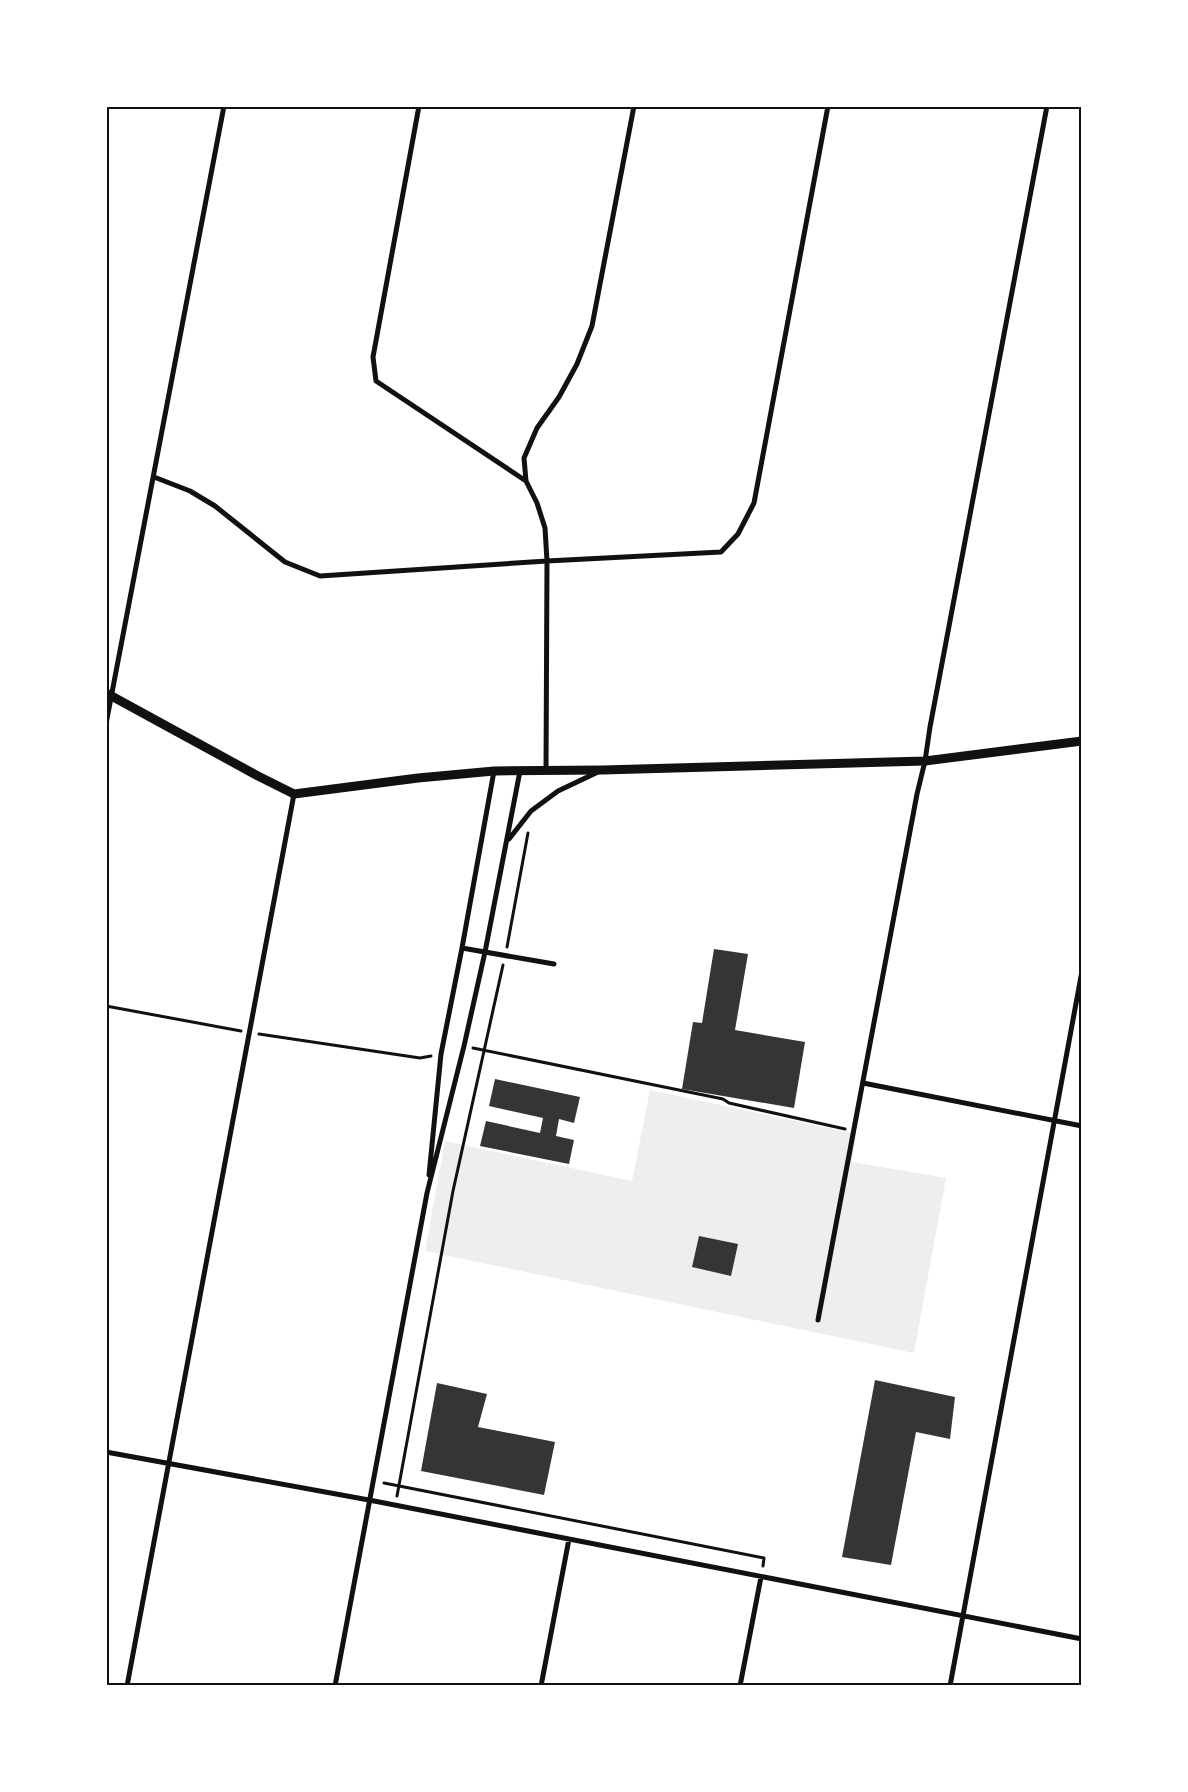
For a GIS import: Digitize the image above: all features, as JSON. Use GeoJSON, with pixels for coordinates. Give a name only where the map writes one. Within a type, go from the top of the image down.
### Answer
{"type":"FeatureCollection","features":[{"type":"Feature","properties":{"kind":"street"},"geometry":{"type":"LineString","coordinates":[[106,724],[109,695],[154,477],[224,106]]}},
{"type":"Feature","properties":{"kind":"street"},"geometry":{"type":"LineString","coordinates":[[419,106],[373,357],[376,381],[526,481]]}},
{"type":"Feature","properties":{"kind":"street"},"geometry":{"type":"LineString","coordinates":[[546,771],[547,561],[545,528],[537,503],[526,481],[524,458],[537,428],[559,397],[577,364],[592,326],[634,106]]}},
{"type":"Feature","properties":{"kind":"street"},"geometry":{"type":"LineString","coordinates":[[154,477],[190,491],[215,506],[285,562],[320,576],[721,552],[738,534],[754,503],[828,106]]}},
{"type":"Feature","properties":{"kind":"street"},"geometry":{"type":"LineString","coordinates":[[818,1320],[917,794],[926,762],[930,727],[1047,106]]}},
{"type":"Feature","properties":{"kind":"street"},"geometry":{"type":"LineString","coordinates":[[109,695],[249,772],[294,794],[494,770],[603,770],[926,762],[1082,741]]}},
{"type":"Feature","properties":{"kind":"street"},"geometry":{"type":"LineString","coordinates":[[427,1193],[441,1054],[494,770]]}},
{"type":"Feature","properties":{"kind":"street"},"geometry":{"type":"LineString","coordinates":[[507,842],[531,811],[558,791],[603,770]]}},
{"type":"Feature","properties":{"kind":"street"},"geometry":{"type":"LineString","coordinates":[[335,1686],[427,1193],[464,1046],[485,952],[520,771]]}},
{"type":"Feature","properties":{"kind":"street"},"geometry":{"type":"LineString","coordinates":[[127,1686],[294,794]]}},
{"type":"Feature","properties":{"kind":"street"},"geometry":{"type":"LineString","coordinates":[[462,948],[554,964]]}},
{"type":"Feature","properties":{"kind":"street"},"geometry":{"type":"LineString","coordinates":[[950,1686],[1082,971]]}},
{"type":"Feature","properties":{"kind":"street"},"geometry":{"type":"LineString","coordinates":[[863,1083],[1082,1126]]}},
{"type":"Feature","properties":{"kind":"street"},"geometry":{"type":"LineString","coordinates":[[106,1452],[369,1500],[1082,1639]]}},
{"type":"Feature","properties":{"kind":"street"},"geometry":{"type":"LineString","coordinates":[[541,1686],[569,1539]]}},
{"type":"Feature","properties":{"kind":"street"},"geometry":{"type":"LineString","coordinates":[[740,1686],[762,1577]]}},
{"type":"Feature","properties":{"kind":"path"},"geometry":{"type":"LineString","coordinates":[[396,1506],[453,1191],[505,955],[526,848],[531,811]]}},
{"type":"Feature","properties":{"kind":"path"},"geometry":{"type":"LineString","coordinates":[[106,1006],[249,1033],[420,1058],[441,1054]]}},
{"type":"Feature","properties":{"kind":"path"},"geometry":{"type":"LineString","coordinates":[[464,1046],[723,1099],[729,1103],[854,1131]]}},
{"type":"Feature","properties":{"kind":"path"},"geometry":{"type":"LineString","coordinates":[[373,1481],[764,1558],[762,1577]]}},
{"type":"Feature","properties":{"kind":"shaded area"},"geometry":{"type":"Polygon","coordinates":[[[650,1090],[856,1134],[852,1162],[946,1178],[914,1353],[425,1251],[445,1141],[632,1181],[650,1090]]]}},
{"type":"Feature","properties":{"kind":"building"},"geometry":{"type":"Polygon","coordinates":[[[714,949],[748,954],[735,1030],[805,1042],[794,1108],[682,1089],[693,1022],[702,1023],[714,949]]]}},
{"type":"Feature","properties":{"kind":"building"},"geometry":{"type":"Polygon","coordinates":[[[495,1079],[580,1097],[574,1123],[559,1119],[556,1136],[574,1140],[569,1164],[480,1146],[486,1121],[540,1133],[543,1118],[489,1106],[495,1079]]]}},
{"type":"Feature","properties":{"kind":"building"},"geometry":{"type":"Polygon","coordinates":[[[699,1236],[738,1244],[731,1276],[692,1267],[699,1236]]]}},
{"type":"Feature","properties":{"kind":"building"},"geometry":{"type":"Polygon","coordinates":[[[875,1380],[955,1397],[950,1439],[916,1432],[891,1565],[842,1557],[875,1380]]]}},
{"type":"Feature","properties":{"kind":"building"},"geometry":{"type":"Polygon","coordinates":[[[437,1383],[487,1394],[478,1427],[555,1442],[544,1495],[421,1471],[437,1383]]]}}]}
